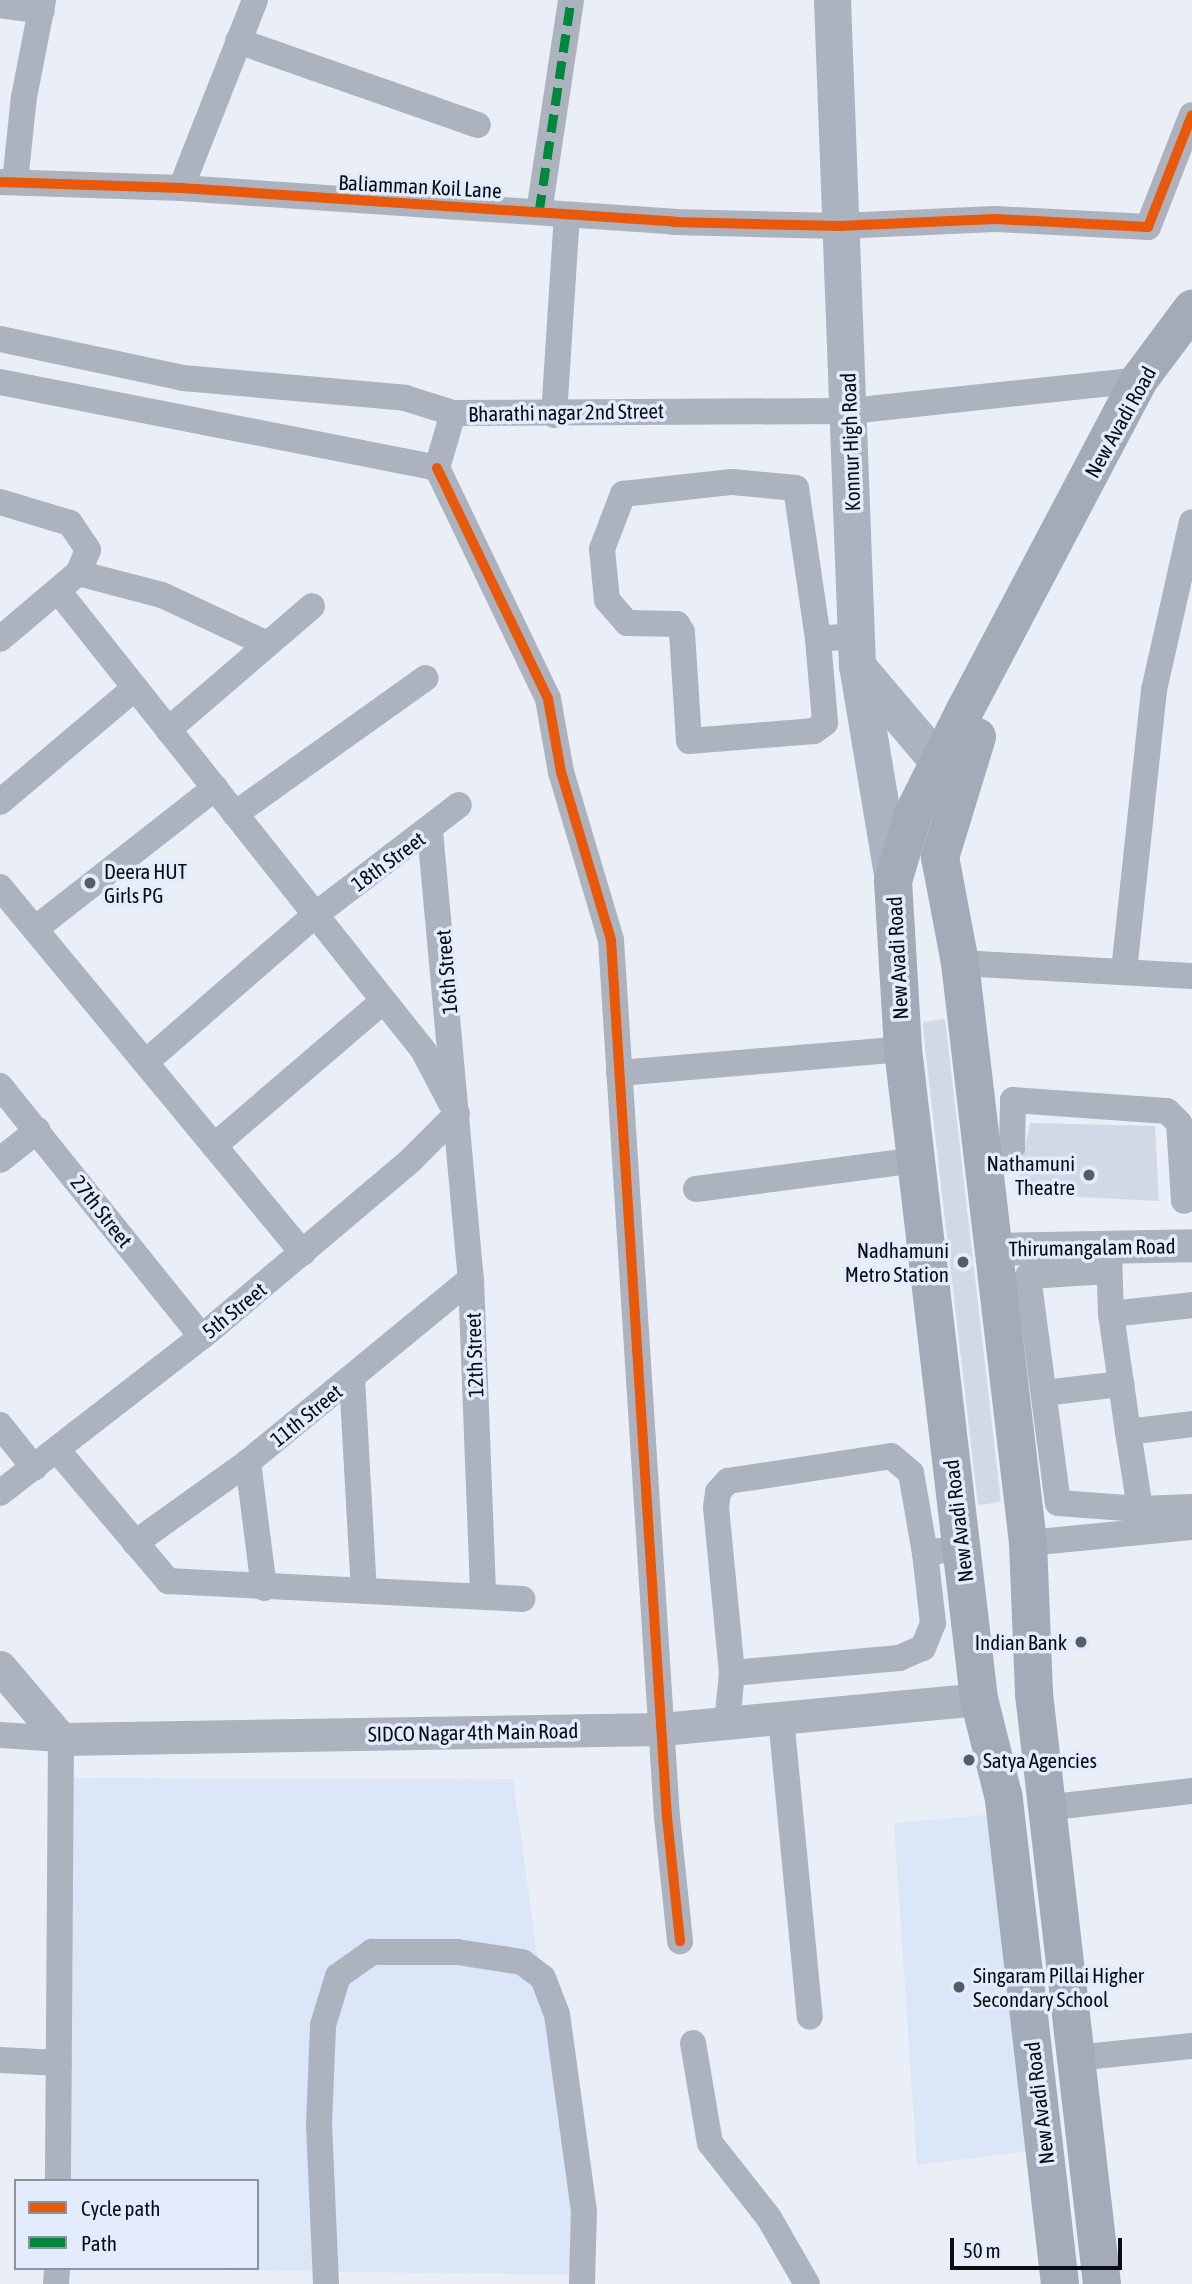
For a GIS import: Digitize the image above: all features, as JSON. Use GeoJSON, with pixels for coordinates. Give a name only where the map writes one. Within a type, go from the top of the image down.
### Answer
{"type":"FeatureCollection","features":[{"type":"Feature","properties":{"kind":"main road","name":"Konnur High Road"},"geometry":{"type":"LineString","coordinates":[[832,0],[839,226],[850,411],[856,651],[897,866]]}},
{"type":"Feature","properties":{"kind":"main road","name":"New Avadi Road"},"geometry":{"type":"LineString","coordinates":[[1102,2284],[1045,1808],[1034,1694],[1028,1543],[991,1249],[984,1152],[960,963],[941,861],[951,770],[1139,380],[1192,309]]}},
{"type":"Feature","properties":{"kind":"main road","name":"New Avadi Road"},"geometry":{"type":"LineString","coordinates":[[1060,2284],[1003,1796],[943,1551],[916,1160],[903,1049],[897,866],[914,812],[971,749],[1016,671],[1159,385],[1192,342]]}},
{"type":"Feature","properties":{"kind":"main road"},"geometry":{"type":"LineString","coordinates":[[856,651],[951,770]]}},
{"type":"Feature","properties":{"kind":"main road"},"geometry":{"type":"LineString","coordinates":[[897,866],[941,861]]}},
{"type":"Feature","properties":{"kind":"street"},"geometry":{"type":"LineString","coordinates":[[181,188],[256,0]]}},
{"type":"Feature","properties":{"kind":"street"},"geometry":{"type":"LineString","coordinates":[[539,212],[571,0]]}},
{"type":"Feature","properties":{"kind":"street"},"geometry":{"type":"LineString","coordinates":[[0,5],[43,6]]}},
{"type":"Feature","properties":{"kind":"street","name":"Baliamman Koil Lane"},"geometry":{"type":"LineString","coordinates":[[43,6],[12,95],[8,182],[181,188],[567,215],[839,226],[995,219],[1148,227],[1192,115]]}},
{"type":"Feature","properties":{"kind":"street"},"geometry":{"type":"LineString","coordinates":[[238,41],[478,125]]}},
{"type":"Feature","properties":{"kind":"street"},"geometry":{"type":"LineString","coordinates":[[554,415],[567,215]]}},
{"type":"Feature","properties":{"kind":"street"},"geometry":{"type":"LineString","coordinates":[[0,339],[183,378],[405,398],[453,413]]}},
{"type":"Feature","properties":{"kind":"street"},"geometry":{"type":"LineString","coordinates":[[139,410],[143,370]]}},
{"type":"Feature","properties":{"kind":"street","name":"Bharathi nagar 2nd Street"},"geometry":{"type":"LineString","coordinates":[[437,468],[453,413],[554,415],[850,411],[1139,380]]}},
{"type":"Feature","properties":{"kind":"street"},"geometry":{"type":"LineString","coordinates":[[0,382],[437,468],[548,699],[561,772],[611,940],[662,1729],[680,1941]]}},
{"type":"Feature","properties":{"kind":"street"},"geometry":{"type":"LineString","coordinates":[[732,482],[796,488],[818,639],[825,723],[814,732],[689,741],[681,632],[677,624],[626,623],[607,600],[602,549],[623,494],[732,482]]}},
{"type":"Feature","properties":{"kind":"street"},"geometry":{"type":"LineString","coordinates":[[0,502],[70,523],[85,538],[88,550],[78,573],[59,592],[0,639]]}},
{"type":"Feature","properties":{"kind":"street"},"geometry":{"type":"LineString","coordinates":[[1124,971],[1154,690],[1192,522]]}},
{"type":"Feature","properties":{"kind":"street"},"geometry":{"type":"LineString","coordinates":[[78,573],[162,595],[267,644]]}},
{"type":"Feature","properties":{"kind":"street"},"geometry":{"type":"LineString","coordinates":[[59,592],[423,1051],[457,1114]]}},
{"type":"Feature","properties":{"kind":"street"},"geometry":{"type":"LineString","coordinates":[[168,730],[312,606]]}},
{"type":"Feature","properties":{"kind":"street"},"geometry":{"type":"LineString","coordinates":[[818,639],[856,651]]}},
{"type":"Feature","properties":{"kind":"street"},"geometry":{"type":"LineString","coordinates":[[235,814],[426,678]]}},
{"type":"Feature","properties":{"kind":"street"},"geometry":{"type":"LineString","coordinates":[[0,802],[135,688]]}},
{"type":"Feature","properties":{"kind":"street"},"geometry":{"type":"LineString","coordinates":[[35,929],[215,788]]}},
{"type":"Feature","properties":{"kind":"street","name":"18th Street"},"geometry":{"type":"LineString","coordinates":[[147,1061],[315,915],[430,831],[459,805]]}},
{"type":"Feature","properties":{"kind":"street","name":"16th Street"},"geometry":{"type":"LineString","coordinates":[[430,831],[457,1114]]}},
{"type":"Feature","properties":{"kind":"street"},"geometry":{"type":"LineString","coordinates":[[0,887],[147,1061],[303,1254]]}},
{"type":"Feature","properties":{"kind":"street"},"geometry":{"type":"LineString","coordinates":[[960,963],[1192,976]]}},
{"type":"Feature","properties":{"kind":"street"},"geometry":{"type":"LineString","coordinates":[[214,1146],[383,1001]]}},
{"type":"Feature","properties":{"kind":"street"},"geometry":{"type":"LineString","coordinates":[[619,1073],[903,1049]]}},
{"type":"Feature","properties":{"kind":"street","name":"27th Street"},"geometry":{"type":"LineString","coordinates":[[0,1086],[202,1337]]}},
{"type":"Feature","properties":{"kind":"street"},"geometry":{"type":"LineString","coordinates":[[984,1152],[1012,1148],[1013,1100],[1167,1111],[1179,1123],[1184,1201]]}},
{"type":"Feature","properties":{"kind":"street","name":"5th Street"},"geometry":{"type":"LineString","coordinates":[[0,1493],[202,1337],[303,1254],[457,1114]]}},
{"type":"Feature","properties":{"kind":"street","name":"12th Street"},"geometry":{"type":"LineString","coordinates":[[457,1114],[471,1279],[483,1596]]}},
{"type":"Feature","properties":{"kind":"street"},"geometry":{"type":"LineString","coordinates":[[0,1160],[38,1130]]}},
{"type":"Feature","properties":{"kind":"street"},"geometry":{"type":"LineString","coordinates":[[696,1189],[916,1160]]}},
{"type":"Feature","properties":{"kind":"street","name":"Thirumangalam Road"},"geometry":{"type":"LineString","coordinates":[[991,1249],[1109,1258],[1192,1245]]}},
{"type":"Feature","properties":{"kind":"street"},"geometry":{"type":"LineString","coordinates":[[1140,1509],[1111,1314],[1109,1258],[1028,1276],[1058,1503],[1140,1509],[1192,1507]]}},
{"type":"Feature","properties":{"kind":"street","name":"11th Street"},"geometry":{"type":"LineString","coordinates":[[135,1543],[248,1462],[471,1279]]}},
{"type":"Feature","properties":{"kind":"street"},"geometry":{"type":"LineString","coordinates":[[1111,1314],[1192,1305]]}},
{"type":"Feature","properties":{"kind":"street"},"geometry":{"type":"LineString","coordinates":[[352,1378],[364,1591]]}},
{"type":"Feature","properties":{"kind":"street"},"geometry":{"type":"LineString","coordinates":[[1044,1393],[1121,1384]]}},
{"type":"Feature","properties":{"kind":"street"},"geometry":{"type":"LineString","coordinates":[[1128,1432],[1192,1424]]}},
{"type":"Feature","properties":{"kind":"street"},"geometry":{"type":"LineString","coordinates":[[0,1425],[34,1468]]}},
{"type":"Feature","properties":{"kind":"street"},"geometry":{"type":"LineString","coordinates":[[57,1450],[168,1581],[264,1588],[523,1599]]}},
{"type":"Feature","properties":{"kind":"street"},"geometry":{"type":"LineString","coordinates":[[727,1723],[732,1673],[716,1507],[718,1492],[728,1481],[891,1456],[911,1473],[943,1551],[933,1623],[923,1647],[899,1658],[732,1673]]}},
{"type":"Feature","properties":{"kind":"street"},"geometry":{"type":"LineString","coordinates":[[248,1462],[264,1588]]}},
{"type":"Feature","properties":{"kind":"street"},"geometry":{"type":"LineString","coordinates":[[1028,1543],[1192,1527]]}},
{"type":"Feature","properties":{"kind":"street"},"geometry":{"type":"LineString","coordinates":[[0,1667],[61,1739],[58,2179]]}},
{"type":"Feature","properties":{"kind":"street","name":"SIDCO Nagar 4th Main Road"},"geometry":{"type":"LineString","coordinates":[[61,1739],[662,1729],[979,1699]]}},
{"type":"Feature","properties":{"kind":"street"},"geometry":{"type":"LineString","coordinates":[[781,1718],[810,2017]]}},
{"type":"Feature","properties":{"kind":"street"},"geometry":{"type":"LineString","coordinates":[[0,1735],[61,1739]]}},
{"type":"Feature","properties":{"kind":"street"},"geometry":{"type":"LineString","coordinates":[[1045,1808],[1192,1791]]}},
{"type":"Feature","properties":{"kind":"street"},"geometry":{"type":"LineString","coordinates":[[326,2284],[319,2124],[323,2025],[338,1976],[372,1952],[457,1952],[522,1962],[543,1978],[557,2014],[584,2211],[582,2284]]}},
{"type":"Feature","properties":{"kind":"street"},"geometry":{"type":"LineString","coordinates":[[693,2043],[710,2143],[769,2218],[807,2284]]}},
{"type":"Feature","properties":{"kind":"street"},"geometry":{"type":"LineString","coordinates":[[1075,2058],[1192,2046]]}},
{"type":"Feature","properties":{"kind":"street"},"geometry":{"type":"LineString","coordinates":[[0,2060],[60,2063]]}},
{"type":"Feature","properties":{"kind":"shaded area"},"geometry":{"type":"Polygon","coordinates":[[[68,1778],[513,1779],[581,2275],[213,2270],[259,2270],[259,2179],[67,2179],[68,1778]]]}},
{"type":"Feature","properties":{"kind":"shaded area","name":"Singaram Pillai Higher Secondary School"},"geometry":{"type":"Polygon","coordinates":[[[997,1814],[1029,2151],[917,2165],[894,1823],[997,1814]]]}},
{"type":"Feature","properties":{"kind":"building"},"geometry":{"type":"Polygon","coordinates":[[[945,1019],[1001,1502],[978,1505],[923,1022],[945,1019]]]}},
{"type":"Feature","properties":{"kind":"building","name":"Nathamuni Theatre"},"geometry":{"type":"Polygon","coordinates":[[[1030,1123],[1155,1126],[1159,1201],[1016,1194],[1030,1123]]]}},
{"type":"Feature","properties":{"kind":"marked path"},"geometry":{"type":"LineString","coordinates":[[539,212],[571,0]]}},
{"type":"Feature","properties":{"kind":"cycle path"},"geometry":{"type":"LineString","coordinates":[[0,182],[181,188],[674,222],[839,226],[995,219],[1148,227],[1192,115]]}},
{"type":"Feature","properties":{"kind":"cycle path"},"geometry":{"type":"LineString","coordinates":[[437,468],[548,699],[561,772],[611,940],[667,1817],[680,1941]]}},
{"type":"Feature","properties":{"kind":"place","name":"Deera HUT Girls PG"},"geometry":{"type":"Point","coordinates":[90,883]}},
{"type":"Feature","properties":{"kind":"place","name":"Nathamuni Theatre"},"geometry":{"type":"Point","coordinates":[1089,1175]}},
{"type":"Feature","properties":{"kind":"place","name":"Nadhamuni Metro Station"},"geometry":{"type":"Point","coordinates":[963,1262]}},
{"type":"Feature","properties":{"kind":"place","name":"Indian Bank"},"geometry":{"type":"Point","coordinates":[1081,1642]}},
{"type":"Feature","properties":{"kind":"place","name":"Satya Agencies"},"geometry":{"type":"Point","coordinates":[969,1760]}},
{"type":"Feature","properties":{"kind":"place","name":"Singaram Pillai Higher Secondary School"},"geometry":{"type":"Point","coordinates":[959,1987]}}]}
